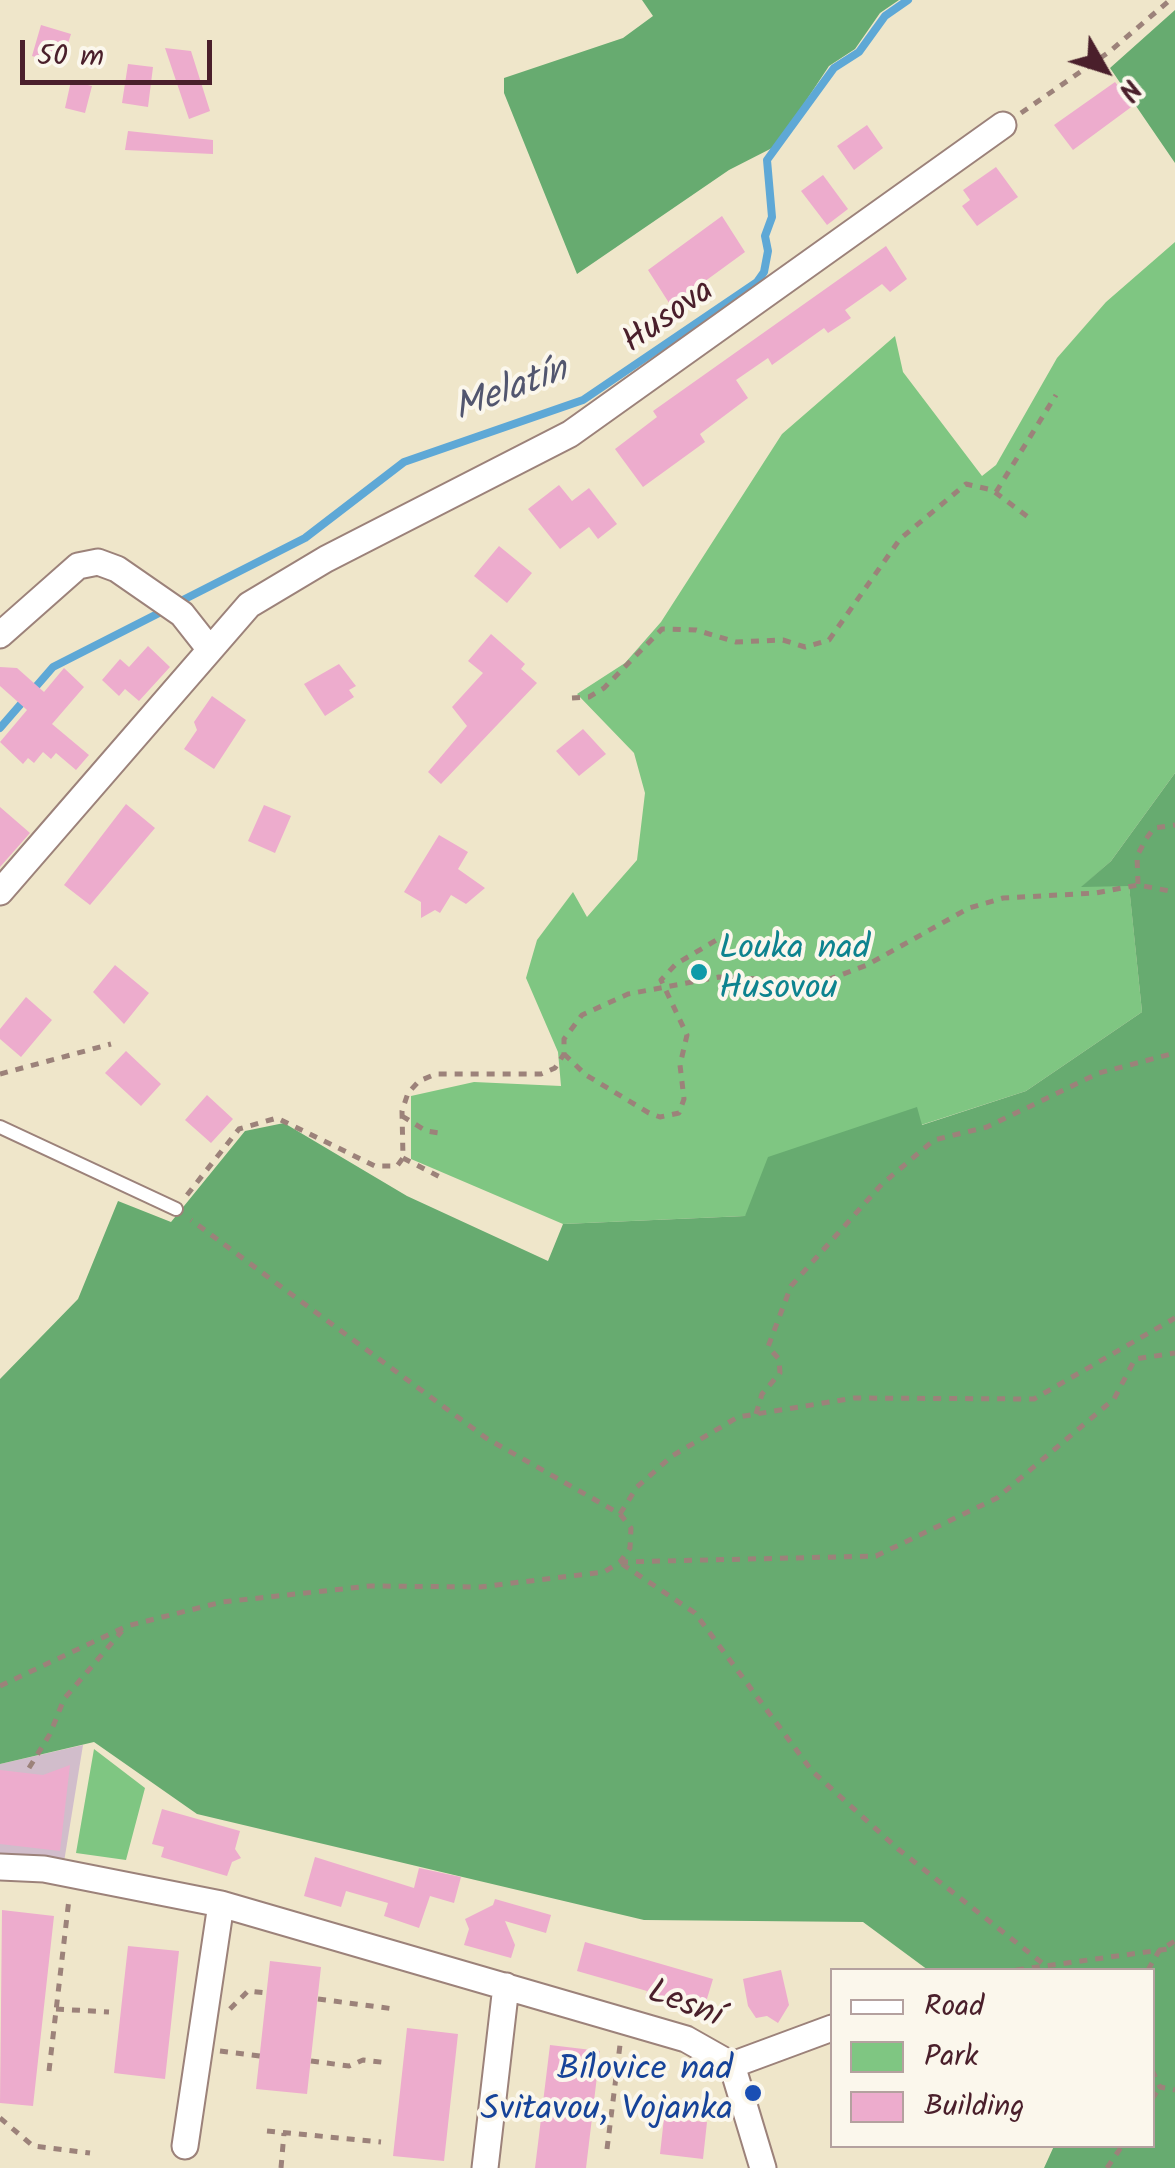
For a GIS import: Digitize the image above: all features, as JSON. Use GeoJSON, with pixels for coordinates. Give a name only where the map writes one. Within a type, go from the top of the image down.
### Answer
{"type":"FeatureCollection","features":[{"type":"Feature","properties":{"kind":"street","name":"Husova"},"geometry":{"type":"LineString","coordinates":[[0,892],[129,747],[208,647],[249,605],[326,559],[570,434],[1003,125]]}},
{"type":"Feature","properties":{"kind":"street"},"geometry":{"type":"LineString","coordinates":[[0,634],[78,566],[98,562],[117,568],[182,614],[208,647]]}},
{"type":"Feature","properties":{"kind":"street","name":"Lesní"},"geometry":{"type":"LineString","coordinates":[[0,1867],[44,1868],[221,1904],[686,2039],[732,2065],[762,2168]]}},
{"type":"Feature","properties":{"kind":"street"},"geometry":{"type":"LineString","coordinates":[[185,2146],[221,1904]]}},
{"type":"Feature","properties":{"kind":"street"},"geometry":{"type":"LineString","coordinates":[[485,2168],[506,1986]]}},
{"type":"Feature","properties":{"kind":"street"},"geometry":{"type":"LineString","coordinates":[[732,2065],[830,2029]]}},
{"type":"Feature","properties":{"kind":"lane"},"geometry":{"type":"LineString","coordinates":[[0,1127],[176,1209]]}},
{"type":"Feature","properties":{"kind":"path"},"geometry":{"type":"LineString","coordinates":[[1003,125],[1109,52],[1170,0]]}},
{"type":"Feature","properties":{"kind":"path"},"geometry":{"type":"LineString","coordinates":[[996,492],[1056,395]]}},
{"type":"Feature","properties":{"kind":"path"},"geometry":{"type":"LineString","coordinates":[[572,698],[578,700],[604,688],[662,629],[696,630],[736,642],[783,640],[804,647],[829,640],[910,530],[966,484],[996,492],[1028,517]]}},
{"type":"Feature","properties":{"kind":"path"},"geometry":{"type":"LineString","coordinates":[[1138,885],[1137,856],[1146,839],[1154,828],[1175,825]]}},
{"type":"Feature","properties":{"kind":"path"},"geometry":{"type":"LineString","coordinates":[[0,1686],[127,1626],[222,1602],[370,1586],[480,1587],[604,1572],[620,1562],[630,1548],[631,1528],[620,1514],[486,1438],[176,1209],[239,1129],[277,1118],[375,1166],[397,1166],[403,1158],[402,1116],[408,1093],[420,1081],[436,1074],[542,1074],[555,1068],[564,1054],[564,1039],[588,1010],[660,986],[736,976],[772,983],[822,982],[867,965],[982,903],[1032,894],[1117,891],[1138,885],[1175,892]]}},
{"type":"Feature","properties":{"kind":"path"},"geometry":{"type":"LineString","coordinates":[[660,986],[676,964],[735,930]]}},
{"type":"Feature","properties":{"kind":"path"},"geometry":{"type":"LineString","coordinates":[[564,1054],[586,1075],[648,1113],[660,1117],[680,1113],[684,1099],[680,1065],[686,1035],[675,1005],[660,986]]}},
{"type":"Feature","properties":{"kind":"path"},"geometry":{"type":"LineString","coordinates":[[0,1074],[111,1044]]}},
{"type":"Feature","properties":{"kind":"path"},"geometry":{"type":"LineString","coordinates":[[756,1414],[762,1394],[780,1373],[779,1359],[768,1348],[791,1286],[882,1184],[934,1140],[988,1126],[1099,1074],[1175,1053]]}},
{"type":"Feature","properties":{"kind":"path"},"geometry":{"type":"LineString","coordinates":[[402,1116],[426,1131],[440,1133]]}},
{"type":"Feature","properties":{"kind":"path"},"geometry":{"type":"LineString","coordinates":[[403,1158],[440,1177]]}},
{"type":"Feature","properties":{"kind":"path"},"geometry":{"type":"LineString","coordinates":[[620,1514],[637,1488],[672,1456],[738,1418],[854,1398],[1034,1399],[1175,1318]]}},
{"type":"Feature","properties":{"kind":"path"},"geometry":{"type":"LineString","coordinates":[[620,1562],[876,1556],[998,1498],[1114,1399],[1136,1359],[1175,1352]]}},
{"type":"Feature","properties":{"kind":"path"},"geometry":{"type":"LineString","coordinates":[[620,1562],[695,1613],[812,1771],[898,1848],[1046,1966]]}},
{"type":"Feature","properties":{"kind":"path"},"geometry":{"type":"LineString","coordinates":[[29,1768],[50,1734],[64,1700],[127,1626]]}},
{"type":"Feature","properties":{"kind":"path"},"geometry":{"type":"LineString","coordinates":[[49,2071],[70,1891]]}},
{"type":"Feature","properties":{"kind":"path"},"geometry":{"type":"LineString","coordinates":[[1031,1968],[1159,1951],[1175,1945]]}},
{"type":"Feature","properties":{"kind":"path"},"geometry":{"type":"LineString","coordinates":[[1149,1968],[1159,1951]]}},
{"type":"Feature","properties":{"kind":"path"},"geometry":{"type":"LineString","coordinates":[[218,2007],[229,2010],[248,1991],[266,1993]]}},
{"type":"Feature","properties":{"kind":"path"},"geometry":{"type":"LineString","coordinates":[[318,1999],[394,2008]]}},
{"type":"Feature","properties":{"kind":"path"},"geometry":{"type":"LineString","coordinates":[[56,2009],[109,2012]]}},
{"type":"Feature","properties":{"kind":"path"},"geometry":{"type":"LineString","coordinates":[[607,2149],[621,2032]]}},
{"type":"Feature","properties":{"kind":"path"},"geometry":{"type":"LineString","coordinates":[[212,2050],[260,2056]]}},
{"type":"Feature","properties":{"kind":"path"},"geometry":{"type":"LineString","coordinates":[[311,2062],[349,2066],[363,2060],[389,2063]]}},
{"type":"Feature","properties":{"kind":"path"},"geometry":{"type":"LineString","coordinates":[[1155,2076],[1160,2087]]}},
{"type":"Feature","properties":{"kind":"path"},"geometry":{"type":"LineString","coordinates":[[1160,2087],[1175,2090]]}},
{"type":"Feature","properties":{"kind":"path"},"geometry":{"type":"LineString","coordinates":[[1155,2094],[1160,2087]]}},
{"type":"Feature","properties":{"kind":"path"},"geometry":{"type":"LineString","coordinates":[[0,2118],[34,2146],[90,2153]]}},
{"type":"Feature","properties":{"kind":"path"},"geometry":{"type":"LineString","coordinates":[[268,2131],[381,2142]]}},
{"type":"Feature","properties":{"kind":"path"},"geometry":{"type":"LineString","coordinates":[[281,2168],[284,2133]]}},
{"type":"Feature","properties":{"kind":"shaded area"},"geometry":{"type":"Polygon","coordinates":[[[83,1745],[64,1862],[0,1856],[0,1764],[83,1745]]]}},
{"type":"Feature","properties":{"kind":"green space"},"geometry":{"type":"Polygon","coordinates":[[[642,0],[899,0],[880,13],[855,49],[829,66],[776,146],[729,170],[577,274],[504,93],[504,78],[623,38],[653,16],[642,0]]]}},
{"type":"Feature","properties":{"kind":"green space"},"geometry":{"type":"Polygon","coordinates":[[[1175,10],[1175,163],[1110,68],[1175,10]]]}},
{"type":"Feature","properties":{"kind":"green space"},"geometry":{"type":"Polygon","coordinates":[[[1175,242],[1175,773],[1111,861],[1083,886],[1129,885],[1142,1012],[1026,1091],[921,1125],[916,1108],[745,1216],[563,1224],[411,1159],[411,1096],[474,1082],[561,1086],[558,1052],[526,978],[537,940],[573,892],[587,917],[637,860],[645,793],[634,753],[577,694],[625,663],[661,622],[782,434],[895,336],[903,372],[982,476],[996,465],[1057,358],[1106,302],[1175,242]]]}},
{"type":"Feature","properties":{"kind":"green space"},"geometry":{"type":"Polygon","coordinates":[[[1175,773],[1175,2168],[1044,2168],[1053,2148],[1155,2148],[1155,1968],[925,1968],[863,1922],[644,1920],[197,1814],[94,1742],[0,1764],[0,1379],[78,1299],[118,1201],[171,1222],[245,1131],[284,1123],[407,1196],[548,1261],[563,1224],[745,1216],[768,1157],[917,1107],[922,1125],[1026,1091],[1142,1012],[1129,886],[1081,887],[1111,861],[1175,773]]]}},
{"type":"Feature","properties":{"kind":"green space"},"geometry":{"type":"Polygon","coordinates":[[[94,1749],[145,1788],[126,1860],[76,1853],[94,1749]]]}},
{"type":"Feature","properties":{"kind":"building"},"geometry":{"type":"Polygon","coordinates":[[[41,25],[71,34],[61,65],[32,56],[41,25]]]}},
{"type":"Feature","properties":{"kind":"building"},"geometry":{"type":"Polygon","coordinates":[[[165,48],[191,51],[210,111],[189,119],[165,48]]]}},
{"type":"Feature","properties":{"kind":"building"},"geometry":{"type":"Polygon","coordinates":[[[128,64],[153,67],[148,107],[122,103],[128,64]]]}},
{"type":"Feature","properties":{"kind":"building"},"geometry":{"type":"Polygon","coordinates":[[[71,81],[92,86],[85,113],[65,108],[71,81]]]}},
{"type":"Feature","properties":{"kind":"building"},"geometry":{"type":"Polygon","coordinates":[[[1115,82],[1134,105],[1073,150],[1054,125],[1115,82]]]}},
{"type":"Feature","properties":{"kind":"building"},"geometry":{"type":"Polygon","coordinates":[[[867,125],[883,148],[854,170],[837,146],[867,125]]]}},
{"type":"Feature","properties":{"kind":"building"},"geometry":{"type":"Polygon","coordinates":[[[128,131],[213,140],[213,154],[125,150],[128,131]]]}},
{"type":"Feature","properties":{"kind":"building"},"geometry":{"type":"Polygon","coordinates":[[[996,167],[1018,197],[977,226],[962,206],[970,200],[963,190],[996,167]]]}},
{"type":"Feature","properties":{"kind":"building"},"geometry":{"type":"Polygon","coordinates":[[[823,175],[848,209],[827,225],[801,191],[823,175]]]}},
{"type":"Feature","properties":{"kind":"building"},"geometry":{"type":"Polygon","coordinates":[[[722,216],[745,252],[671,306],[648,270],[722,216]]]}},
{"type":"Feature","properties":{"kind":"building"},"geometry":{"type":"Polygon","coordinates":[[[886,246],[907,279],[890,292],[882,284],[845,310],[851,318],[828,333],[824,328],[772,365],[768,358],[736,380],[748,398],[700,434],[705,442],[643,487],[615,449],[657,417],[653,411],[886,246]]]}},
{"type":"Feature","properties":{"kind":"building"},"geometry":{"type":"Polygon","coordinates":[[[559,485],[572,501],[589,488],[617,524],[598,539],[589,527],[560,549],[528,509],[559,485]]]}},
{"type":"Feature","properties":{"kind":"building"},"geometry":{"type":"Polygon","coordinates":[[[499,546],[532,573],[507,603],[474,576],[499,546]]]}},
{"type":"Feature","properties":{"kind":"building"},"geometry":{"type":"Polygon","coordinates":[[[491,634],[525,664],[521,669],[537,683],[441,784],[428,772],[467,726],[452,707],[483,673],[468,661],[491,634]]]}},
{"type":"Feature","properties":{"kind":"building"},"geometry":{"type":"Polygon","coordinates":[[[148,646],[170,667],[139,701],[125,689],[119,696],[102,680],[120,659],[129,667],[148,646]]]}},
{"type":"Feature","properties":{"kind":"building"},"geometry":{"type":"Polygon","coordinates":[[[339,664],[356,686],[349,690],[354,697],[325,716],[304,684],[339,664]]]}},
{"type":"Feature","properties":{"kind":"building"},"geometry":{"type":"Polygon","coordinates":[[[0,667],[17,668],[44,692],[64,668],[84,687],[52,724],[89,755],[76,770],[56,753],[51,759],[43,752],[34,763],[28,758],[23,764],[0,742],[27,710],[0,686],[0,667]]]}},
{"type":"Feature","properties":{"kind":"building"},"geometry":{"type":"Polygon","coordinates":[[[212,696],[246,720],[214,769],[184,749],[197,730],[194,722],[212,696]]]}},
{"type":"Feature","properties":{"kind":"building"},"geometry":{"type":"Polygon","coordinates":[[[583,729],[606,754],[579,776],[556,751],[583,729]]]}},
{"type":"Feature","properties":{"kind":"building"},"geometry":{"type":"Polygon","coordinates":[[[126,804],[155,828],[90,905],[64,885],[126,804]]]}},
{"type":"Feature","properties":{"kind":"building"},"geometry":{"type":"Polygon","coordinates":[[[264,805],[291,816],[275,853],[248,841],[264,805]]]}},
{"type":"Feature","properties":{"kind":"building"},"geometry":{"type":"Polygon","coordinates":[[[0,807],[30,833],[0,867],[0,807]]]}},
{"type":"Feature","properties":{"kind":"building"},"geometry":{"type":"Polygon","coordinates":[[[439,835],[468,852],[458,869],[485,888],[466,904],[451,895],[440,913],[435,910],[421,918],[421,902],[404,892],[439,835]]]}},
{"type":"Feature","properties":{"kind":"building"},"geometry":{"type":"Polygon","coordinates":[[[115,965],[149,993],[124,1024],[93,992],[115,965]]]}},
{"type":"Feature","properties":{"kind":"building"},"geometry":{"type":"Polygon","coordinates":[[[26,997],[52,1020],[21,1057],[0,1039],[0,1029],[26,997]]]}},
{"type":"Feature","properties":{"kind":"building"},"geometry":{"type":"Polygon","coordinates":[[[126,1051],[161,1084],[141,1106],[105,1073],[126,1051]]]}},
{"type":"Feature","properties":{"kind":"building"},"geometry":{"type":"Polygon","coordinates":[[[207,1095],[233,1119],[211,1143],[185,1120],[207,1095]]]}},
{"type":"Feature","properties":{"kind":"building"},"geometry":{"type":"Polygon","coordinates":[[[70,1765],[60,1851],[0,1844],[0,1770],[43,1775],[70,1765]]]}},
{"type":"Feature","properties":{"kind":"building"},"geometry":{"type":"Polygon","coordinates":[[[162,1809],[240,1831],[235,1849],[241,1858],[232,1862],[227,1876],[161,1857],[164,1847],[152,1844],[162,1809]]]}},
{"type":"Feature","properties":{"kind":"building"},"geometry":{"type":"Polygon","coordinates":[[[315,1857],[414,1888],[419,1868],[461,1877],[454,1903],[430,1896],[419,1928],[384,1916],[388,1903],[346,1891],[341,1907],[304,1896],[315,1857]]]}},
{"type":"Feature","properties":{"kind":"building"},"geometry":{"type":"Polygon","coordinates":[[[495,1899],[551,1915],[546,1933],[505,1921],[515,1945],[511,1958],[464,1945],[469,1929],[465,1919],[493,1905],[495,1899]]]}},
{"type":"Feature","properties":{"kind":"building"},"geometry":{"type":"Polygon","coordinates":[[[2,1910],[54,1916],[33,2106],[0,2103],[2,1910]]]}},
{"type":"Feature","properties":{"kind":"building"},"geometry":{"type":"Polygon","coordinates":[[[585,1942],[713,1979],[706,2002],[692,1998],[689,2010],[645,1997],[647,1991],[577,1971],[585,1942]]]}},
{"type":"Feature","properties":{"kind":"building"},"geometry":{"type":"Polygon","coordinates":[[[128,1946],[179,1951],[165,2079],[114,2073],[128,1946]]]}},
{"type":"Feature","properties":{"kind":"building"},"geometry":{"type":"Polygon","coordinates":[[[270,1961],[321,1967],[307,2094],[256,2089],[270,1961]]]}},
{"type":"Feature","properties":{"kind":"building"},"geometry":{"type":"Polygon","coordinates":[[[781,1970],[789,2005],[778,2023],[767,2016],[756,2018],[748,2006],[743,1979],[781,1970]]]}},
{"type":"Feature","properties":{"kind":"building"},"geometry":{"type":"Polygon","coordinates":[[[407,2028],[458,2034],[444,2161],[393,2156],[407,2028]]]}},
{"type":"Feature","properties":{"kind":"building"},"geometry":{"type":"Polygon","coordinates":[[[550,2045],[600,2051],[586,2168],[535,2168],[550,2045]]]}},
{"type":"Feature","properties":{"kind":"building"},"geometry":{"type":"Polygon","coordinates":[[[664,2118],[707,2122],[703,2159],[660,2154],[664,2118]]]}},
{"type":"Feature","properties":{"kind":"waterway","name":"Melatín"},"geometry":{"type":"LineString","coordinates":[[177,603],[305,538],[404,462],[583,400],[757,282],[764,272],[768,251],[765,236],[772,217],[767,160],[834,68],[859,52],[885,16],[908,0]]}},
{"type":"Feature","properties":{"kind":"waterway","name":"Melatín"},"geometry":{"type":"LineString","coordinates":[[0,728],[53,667],[165,610]]}},
{"type":"Feature","properties":{"kind":"place","name":"Louka nad Husovou"},"geometry":{"type":"Point","coordinates":[699,972]}},
{"type":"Feature","properties":{"kind":"place","name":"Bílovice nad Svitavou, Vojanka"},"geometry":{"type":"Point","coordinates":[753,2093]}}]}
